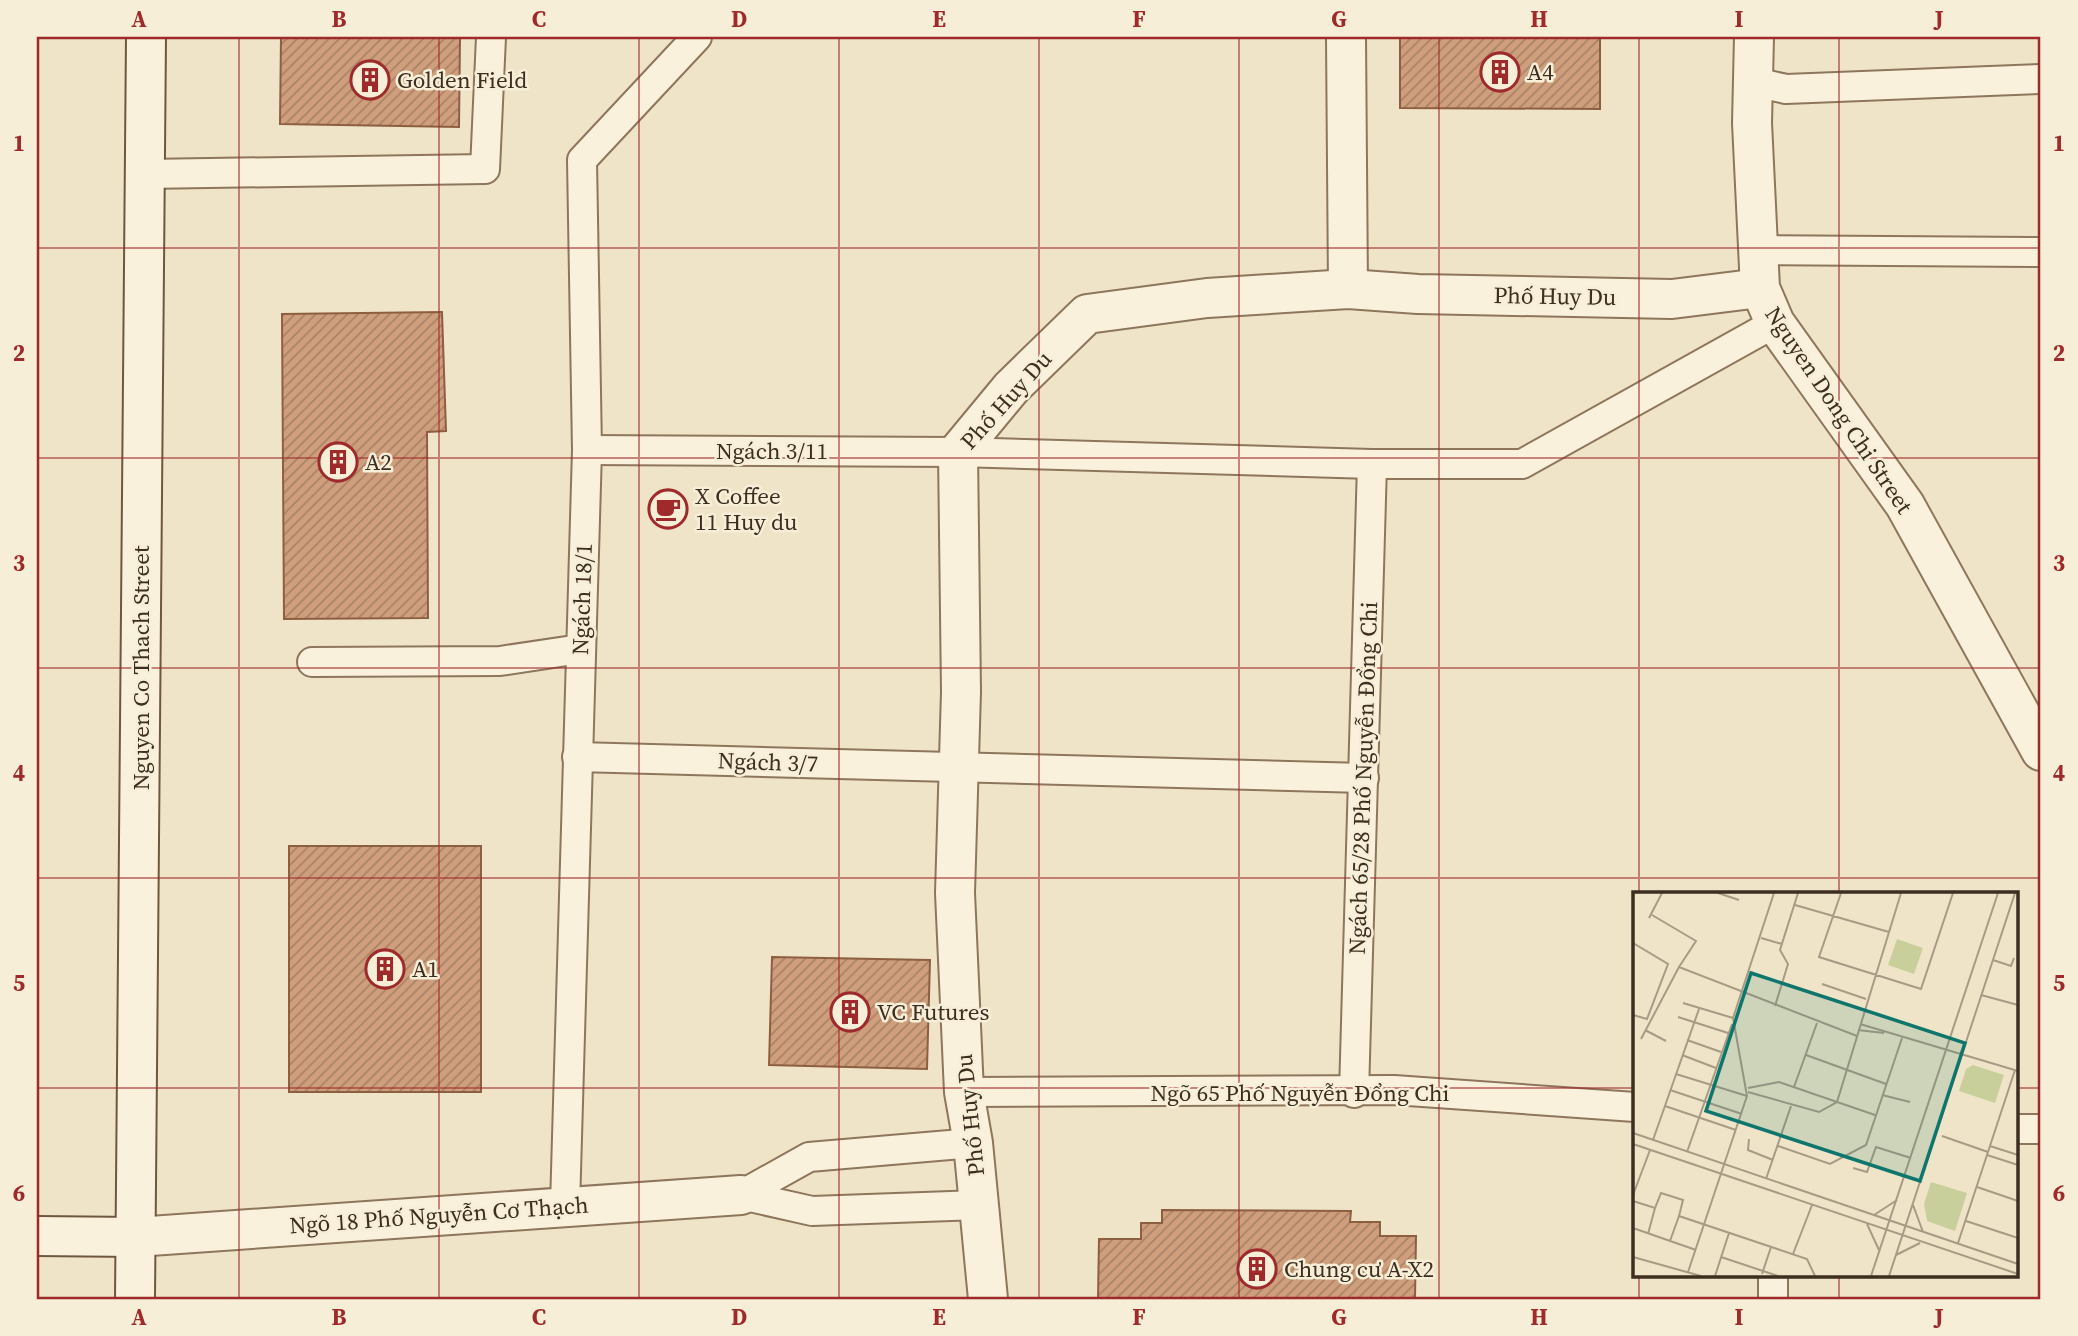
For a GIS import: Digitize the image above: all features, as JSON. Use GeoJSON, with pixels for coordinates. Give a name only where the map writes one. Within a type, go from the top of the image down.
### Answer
{"type":"FeatureCollection","features":[{"type":"Feature","properties":{"kind":"street","name":"Nguyen Co Thach Street"},"geometry":{"type":"LineString","coordinates":[[135,1299],[146,37]]}},
{"type":"Feature","properties":{"kind":"street"},"geometry":{"type":"LineString","coordinates":[[1346,37],[1348,289]]}},
{"type":"Feature","properties":{"kind":"street","name":"Nguyen Dong Chi Street"},"geometry":{"type":"LineString","coordinates":[[1754,37],[1756,250],[1760,288],[1776,323],[1905,505],[2041,751]]}},
{"type":"Feature","properties":{"kind":"street","name":"Phố Huy Du"},"geometry":{"type":"LineString","coordinates":[[988,1299],[973,1143],[964,1092],[955,893],[959,767],[958,452],[1011,388],[1087,314],[1207,298],[1348,289],[1418,294],[1672,299],[1760,288]]}},
{"type":"Feature","properties":{"kind":"street","name":"Ngõ 18 Phố Nguyễn Cơ Thạch"},"geometry":{"type":"LineString","coordinates":[[37,1236],[136,1237],[741,1195]]}},
{"type":"Feature","properties":{"kind":"lane"},"geometry":{"type":"LineString","coordinates":[[145,174],[485,169],[491,37]]}},
{"type":"Feature","properties":{"kind":"lane","name":"Ngách 18/1"},"geometry":{"type":"LineString","coordinates":[[565,1206],[587,450],[582,160],[697,37]]}},
{"type":"Feature","properties":{"kind":"lane"},"geometry":{"type":"LineString","coordinates":[[1754,82],[1786,89],[2041,79]]}},
{"type":"Feature","properties":{"kind":"lane"},"geometry":{"type":"LineString","coordinates":[[1756,250],[2041,251]]}},
{"type":"Feature","properties":{"kind":"lane","name":"Ngách 3/11"},"geometry":{"type":"LineString","coordinates":[[587,450],[958,452],[1372,464],[1522,464],[1776,323]]}},
{"type":"Feature","properties":{"kind":"lane","name":"Ngách 65/28 Phố Nguyễn Đổng Chi"},"geometry":{"type":"LineString","coordinates":[[1354,1093],[1372,464]]}},
{"type":"Feature","properties":{"kind":"lane"},"geometry":{"type":"LineString","coordinates":[[312,662],[500,661],[580,649]]}},
{"type":"Feature","properties":{"kind":"lane","name":"Ngách 3/7"},"geometry":{"type":"LineString","coordinates":[[577,757],[1364,778]]}},
{"type":"Feature","properties":{"kind":"lane","name":"Ngõ 65 Phố Nguyễn Đổng Chi"},"geometry":{"type":"LineString","coordinates":[[964,1092],[1354,1093],[1394,1090],[1474,1093],[1633,1107]]}},
{"type":"Feature","properties":{"kind":"lane"},"geometry":{"type":"LineString","coordinates":[[2018,1129],[2041,1129]]}},
{"type":"Feature","properties":{"kind":"lane","name":"Ngõ 18 Phố Nguyễn Cơ Thạch"},"geometry":{"type":"LineString","coordinates":[[741,1195],[809,1157],[973,1143]]}},
{"type":"Feature","properties":{"kind":"lane","name":"Ngõ 18 Phố Nguyễn Cơ Thạch"},"geometry":{"type":"LineString","coordinates":[[741,1195],[812,1211],[979,1205]]}},
{"type":"Feature","properties":{"kind":"lane"},"geometry":{"type":"LineString","coordinates":[[1773,1276],[1773,1299]]}},
{"type":"Feature","properties":{"kind":"building","name":"Golden Field"},"geometry":{"type":"Polygon","coordinates":[[[281,37],[460,37],[459,127],[280,124],[281,37]]]}},
{"type":"Feature","properties":{"kind":"building","name":"A4"},"geometry":{"type":"Polygon","coordinates":[[[1400,37],[1600,37],[1600,109],[1400,108],[1400,37]]]}},
{"type":"Feature","properties":{"kind":"building","name":"A2"},"geometry":{"type":"Polygon","coordinates":[[[442,312],[446,431],[427,432],[428,618],[284,619],[282,314],[442,312]]]}},
{"type":"Feature","properties":{"kind":"building","name":"A1"},"geometry":{"type":"Polygon","coordinates":[[[289,846],[481,846],[481,1092],[289,1092],[289,846]]]}},
{"type":"Feature","properties":{"kind":"building","name":"VC Futures"},"geometry":{"type":"Polygon","coordinates":[[[772,957],[930,960],[927,1069],[769,1065],[772,957]]]}},
{"type":"Feature","properties":{"kind":"building","name":"Chung cư A-X2"},"geometry":{"type":"Polygon","coordinates":[[[1162,1210],[1351,1211],[1350,1222],[1380,1222],[1380,1236],[1416,1236],[1415,1299],[1098,1299],[1099,1239],[1141,1239],[1141,1223],[1162,1223],[1162,1210]]]}},
{"type":"Feature","properties":{"kind":"place","name":"A4"},"geometry":{"type":"Point","coordinates":[1500,72]}},
{"type":"Feature","properties":{"kind":"place","name":"Golden Field"},"geometry":{"type":"Point","coordinates":[370,80]}},
{"type":"Feature","properties":{"kind":"place","name":"A2"},"geometry":{"type":"Point","coordinates":[338,462]}},
{"type":"Feature","properties":{"kind":"place","name":"X Coffee 11 Huy du"},"geometry":{"type":"Point","coordinates":[668,509]}},
{"type":"Feature","properties":{"kind":"place","name":"A1"},"geometry":{"type":"Point","coordinates":[385,969]}},
{"type":"Feature","properties":{"kind":"place","name":"VC Futures"},"geometry":{"type":"Point","coordinates":[850,1012]}},
{"type":"Feature","properties":{"kind":"place","name":"Chung cư A-X2"},"geometry":{"type":"Point","coordinates":[1257,1269]}}]}
